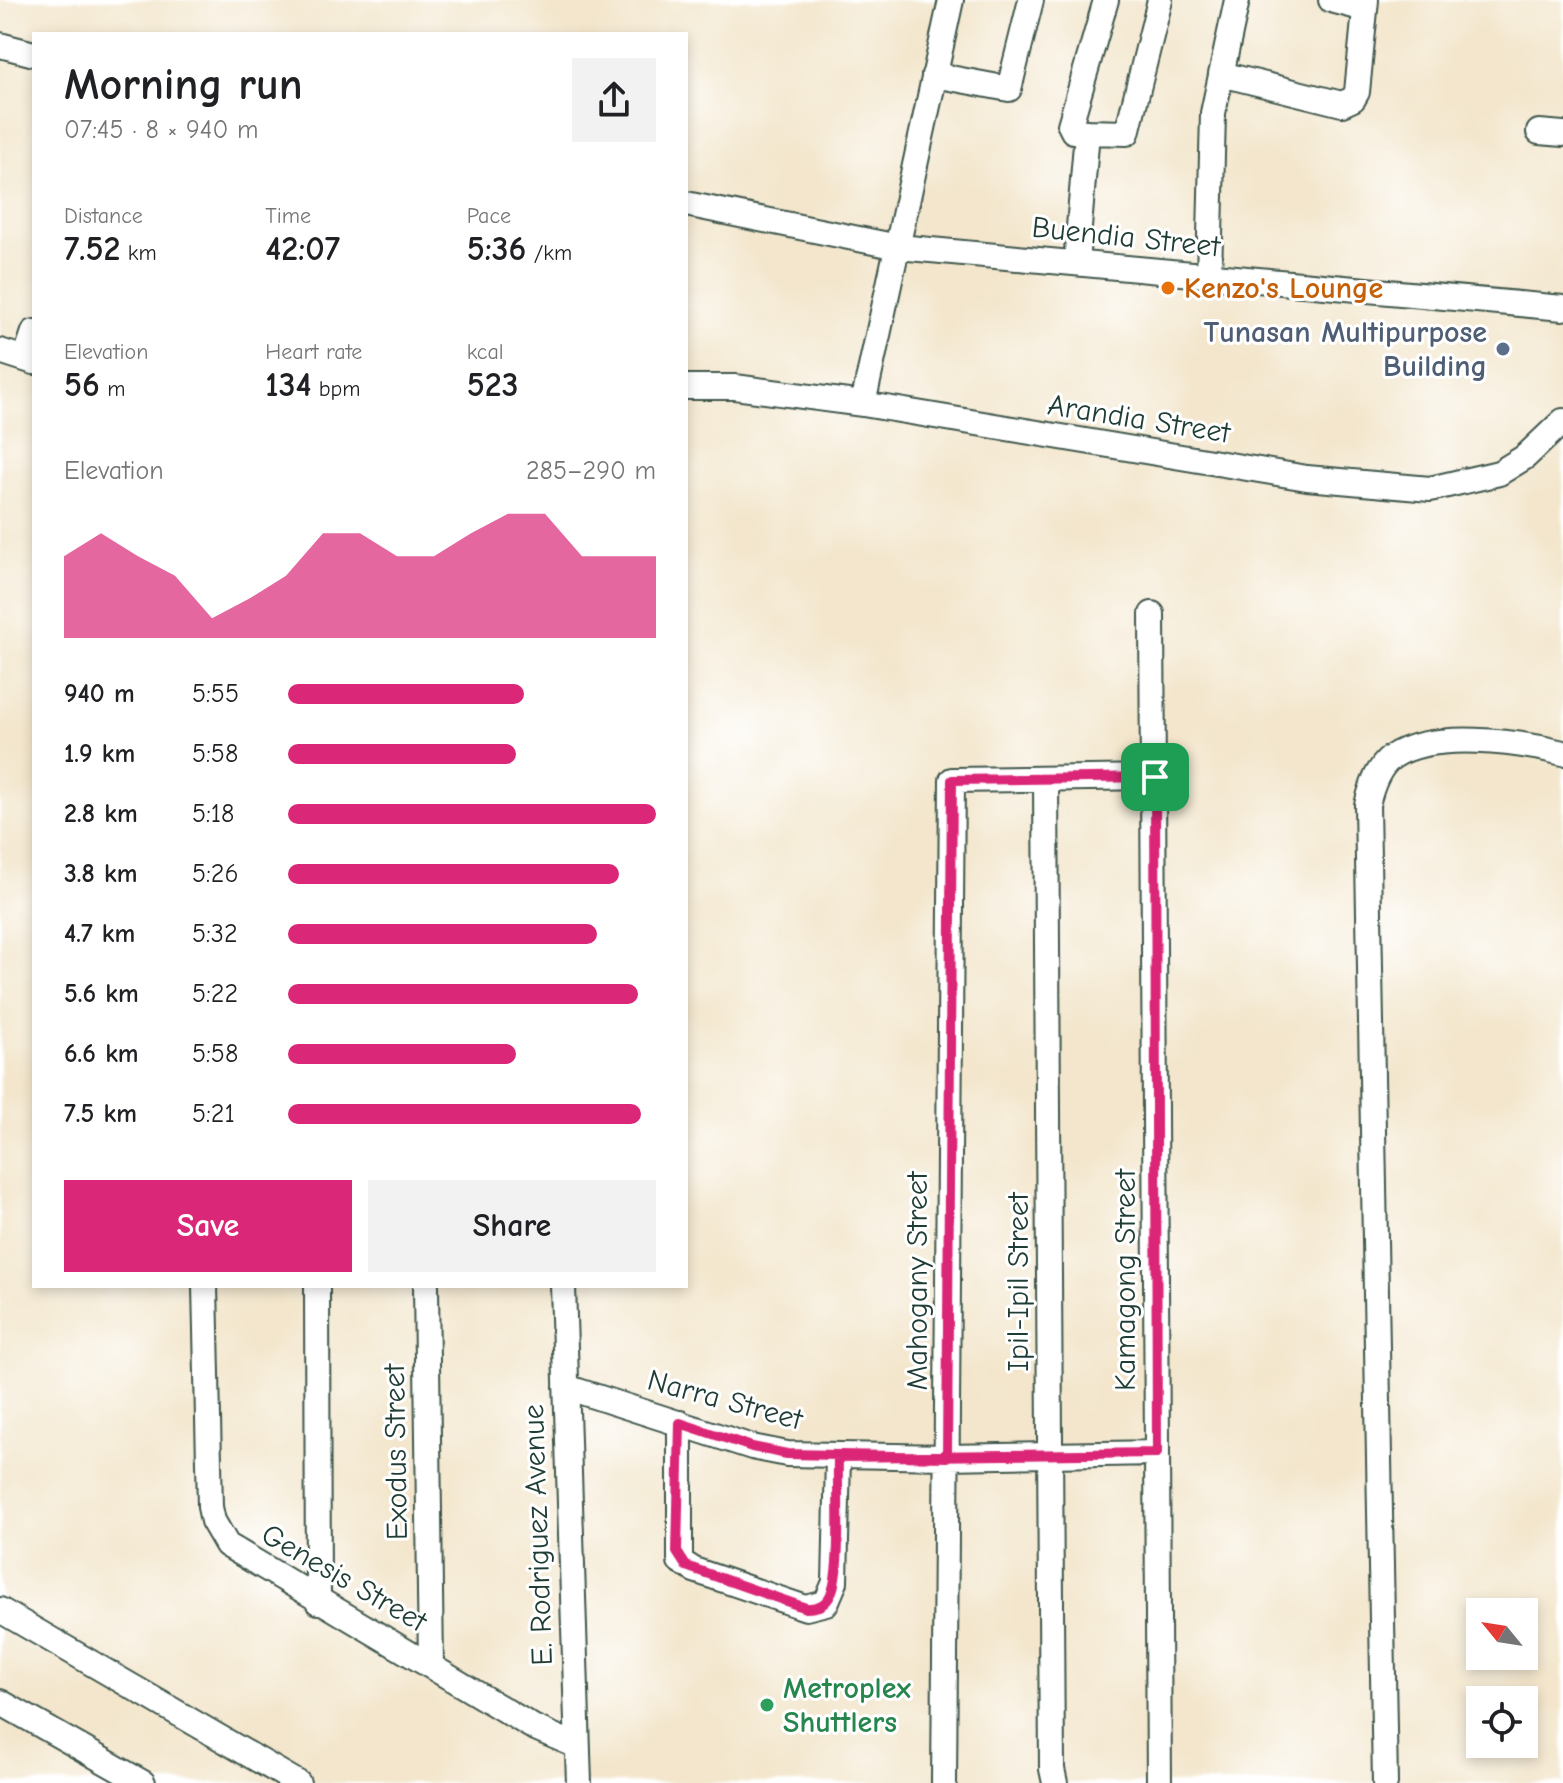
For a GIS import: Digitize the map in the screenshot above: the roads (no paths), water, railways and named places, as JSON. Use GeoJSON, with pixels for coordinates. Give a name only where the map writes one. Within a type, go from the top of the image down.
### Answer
{"type":"FeatureCollection","features":[{"type":"Feature","properties":{"kind":"street"},"geometry":{"type":"LineString","coordinates":[[863,404],[951,0]]}},
{"type":"Feature","properties":{"kind":"street"},"geometry":{"type":"LineString","coordinates":[[934,75],[1009,89],[1031,0]]}},
{"type":"Feature","properties":{"kind":"street"},"geometry":{"type":"LineString","coordinates":[[1106,0],[1070,125],[1073,131],[1127,133],[1160,0]]}},
{"type":"Feature","properties":{"kind":"street"},"geometry":{"type":"LineString","coordinates":[[1209,278],[1210,151],[1221,74],[1237,0]]}},
{"type":"Feature","properties":{"kind":"street"},"geometry":{"type":"LineString","coordinates":[[1221,74],[1342,104],[1348,102],[1357,92],[1366,4],[1331,0]]}},
{"type":"Feature","properties":{"kind":"street"},"geometry":{"type":"LineString","coordinates":[[0,45],[32,53]]}},
{"type":"Feature","properties":{"kind":"street"},"geometry":{"type":"LineString","coordinates":[[1076,263],[1087,132]]}},
{"type":"Feature","properties":{"kind":"street","name":"Buendia Street"},"geometry":{"type":"LineString","coordinates":[[688,204],[898,247],[1209,278],[1563,308]]}},
{"type":"Feature","properties":{"kind":"street"},"geometry":{"type":"LineString","coordinates":[[0,351],[30,360]]}},
{"type":"Feature","properties":{"kind":"street","name":"Arandia Street"},"geometry":{"type":"LineString","coordinates":[[688,387],[735,387],[863,404],[1307,478],[1430,489],[1499,473],[1525,457],[1563,421]]}},
{"type":"Feature","properties":{"kind":"street","name":"Kamagong Street"},"geometry":{"type":"LineString","coordinates":[[1152,614],[1159,1783]]}},
{"type":"Feature","properties":{"kind":"street"},"geometry":{"type":"LineString","coordinates":[[1385,1783],[1367,805],[1379,771],[1392,758],[1412,748],[1486,742],[1536,746],[1563,753]]}},
{"type":"Feature","properties":{"kind":"street"},"geometry":{"type":"LineString","coordinates":[[1046,780],[1155,777]]}},
{"type":"Feature","properties":{"kind":"street","name":"Mahogany Street"},"geometry":{"type":"LineString","coordinates":[[944,1783],[952,780],[1046,780]]}},
{"type":"Feature","properties":{"kind":"street","name":"Ipil-Ipil Street"},"geometry":{"type":"LineString","coordinates":[[1046,780],[1052,1769],[1055,1783]]}},
{"type":"Feature","properties":{"kind":"street","name":"Genesis Street"},"geometry":{"type":"LineString","coordinates":[[205,1288],[213,1521],[219,1534],[238,1555],[533,1727],[577,1746]]}},
{"type":"Feature","properties":{"kind":"street"},"geometry":{"type":"LineString","coordinates":[[317,1288],[318,1602]]}},
{"type":"Feature","properties":{"kind":"street","name":"Exodus Street"},"geometry":{"type":"LineString","coordinates":[[426,1288],[431,1665]]}},
{"type":"Feature","properties":{"kind":"street","name":"E. Rodriguez Avenue"},"geometry":{"type":"LineString","coordinates":[[563,1288],[579,1783]]}},
{"type":"Feature","properties":{"kind":"street","name":"Narra Street"},"geometry":{"type":"LineString","coordinates":[[566,1387],[770,1452],[838,1457],[1157,1453]]}},
{"type":"Feature","properties":{"kind":"street"},"geometry":{"type":"LineString","coordinates":[[680,1423],[680,1561],[694,1570],[806,1608],[826,1603],[835,1582],[838,1457]]}},
{"type":"Feature","properties":{"kind":"street"},"geometry":{"type":"LineString","coordinates":[[0,1610],[298,1783]]}},
{"type":"Feature","properties":{"kind":"street"},"geometry":{"type":"LineString","coordinates":[[0,1702],[143,1783]]}},
{"type":"Feature","properties":{"kind":"place","name":"Kenzo's Lounge"},"geometry":{"type":"Point","coordinates":[1168,288]}},
{"type":"Feature","properties":{"kind":"place","name":"Tunasan Multipurpose Building"},"geometry":{"type":"Point","coordinates":[1503,349]}},
{"type":"Feature","properties":{"kind":"place","name":"Metroplex Shuttlers"},"geometry":{"type":"Point","coordinates":[767,1705]}}]}
